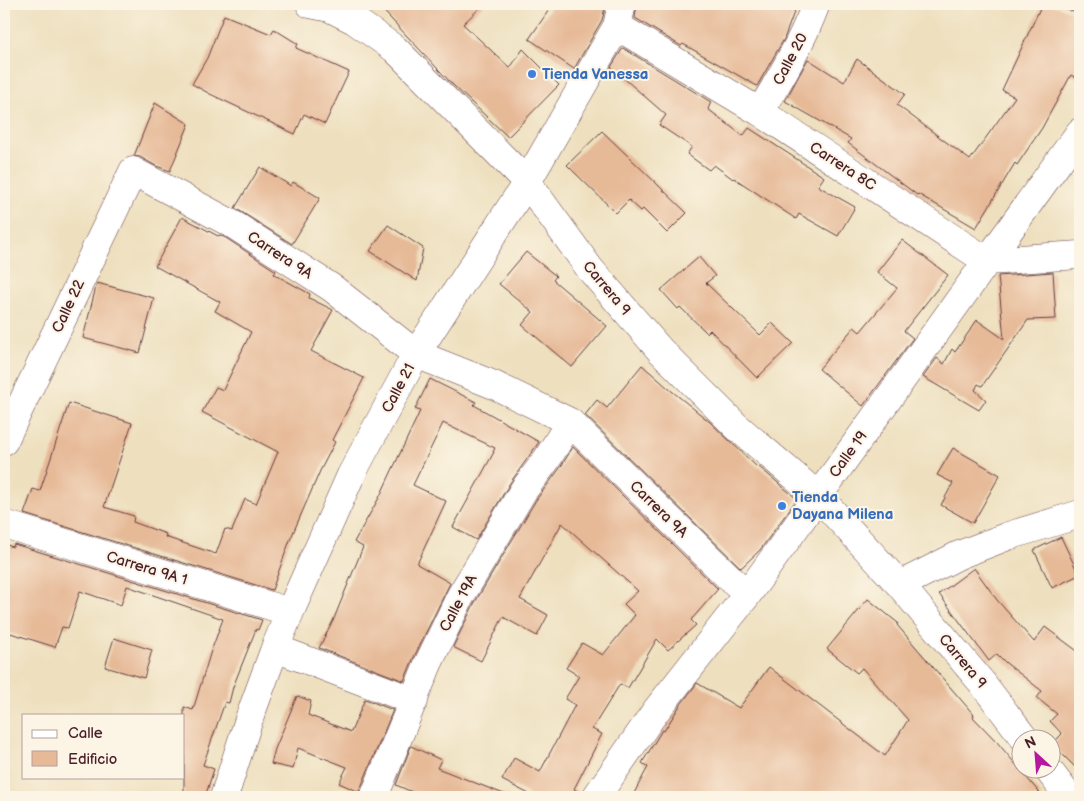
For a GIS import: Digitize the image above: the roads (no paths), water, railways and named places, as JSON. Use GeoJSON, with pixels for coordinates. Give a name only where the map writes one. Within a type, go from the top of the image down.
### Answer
{"type":"FeatureCollection","features":[{"type":"Feature","properties":{"kind":"street","name":"Carrera 9"},"geometry":{"type":"LineString","coordinates":[[310,4],[330,8],[354,20],[395,49],[527,182],[590,269],[660,350],[736,426],[818,496],[900,585],[983,684],[1016,728]]}},
{"type":"Feature","properties":{"kind":"street","name":"Calle 20"},"geometry":{"type":"LineString","coordinates":[[760,112],[787,67],[810,21],[816,4]]}},
{"type":"Feature","properties":{"kind":"street","name":"Calle 21"},"geometry":{"type":"LineString","coordinates":[[224,797],[246,728],[275,648],[352,475],[416,354],[527,182],[620,15]]}},
{"type":"Feature","properties":{"kind":"street","name":"Carrera 8C"},"geometry":{"type":"LineString","coordinates":[[620,15],[760,112],[987,261]]}},
{"type":"Feature","properties":{"kind":"street","name":"Calle 19"},"geometry":{"type":"LineString","coordinates":[[596,797],[655,712],[747,595],[1080,132]]}},
{"type":"Feature","properties":{"kind":"street","name":"Carrera 9A"},"geometry":{"type":"LineString","coordinates":[[133,171],[234,225],[332,288],[416,354],[494,385],[570,422],[747,595]]}},
{"type":"Feature","properties":{"kind":"street","name":"Calle 22"},"geometry":{"type":"LineString","coordinates":[[4,441],[133,171]]}},
{"type":"Feature","properties":{"kind":"street"},"geometry":{"type":"LineString","coordinates":[[987,261],[1080,255]]}},
{"type":"Feature","properties":{"kind":"street","name":"Calle 19A"},"geometry":{"type":"LineString","coordinates":[[374,797],[428,664],[460,597],[523,491],[547,459],[570,422]]}},
{"type":"Feature","properties":{"kind":"street"},"geometry":{"type":"LineString","coordinates":[[900,585],[959,555],[1000,539],[1080,514]]}},
{"type":"Feature","properties":{"kind":"street","name":"Carrera 9A 1"},"geometry":{"type":"LineString","coordinates":[[4,524],[290,612]]}},
{"type":"Feature","properties":{"kind":"street"},"geometry":{"type":"LineString","coordinates":[[275,648],[414,701]]}},
{"type":"Feature","properties":{"kind":"street"},"geometry":{"type":"LineString","coordinates":[[1054,778],[1068,797]]}},
{"type":"Feature","properties":{"kind":"place","name":"Tienda Vanessa"},"geometry":{"type":"Point","coordinates":[532,74]}},
{"type":"Feature","properties":{"kind":"place","name":"Tienda Dayana Milena"},"geometry":{"type":"Point","coordinates":[782,506]}}]}
